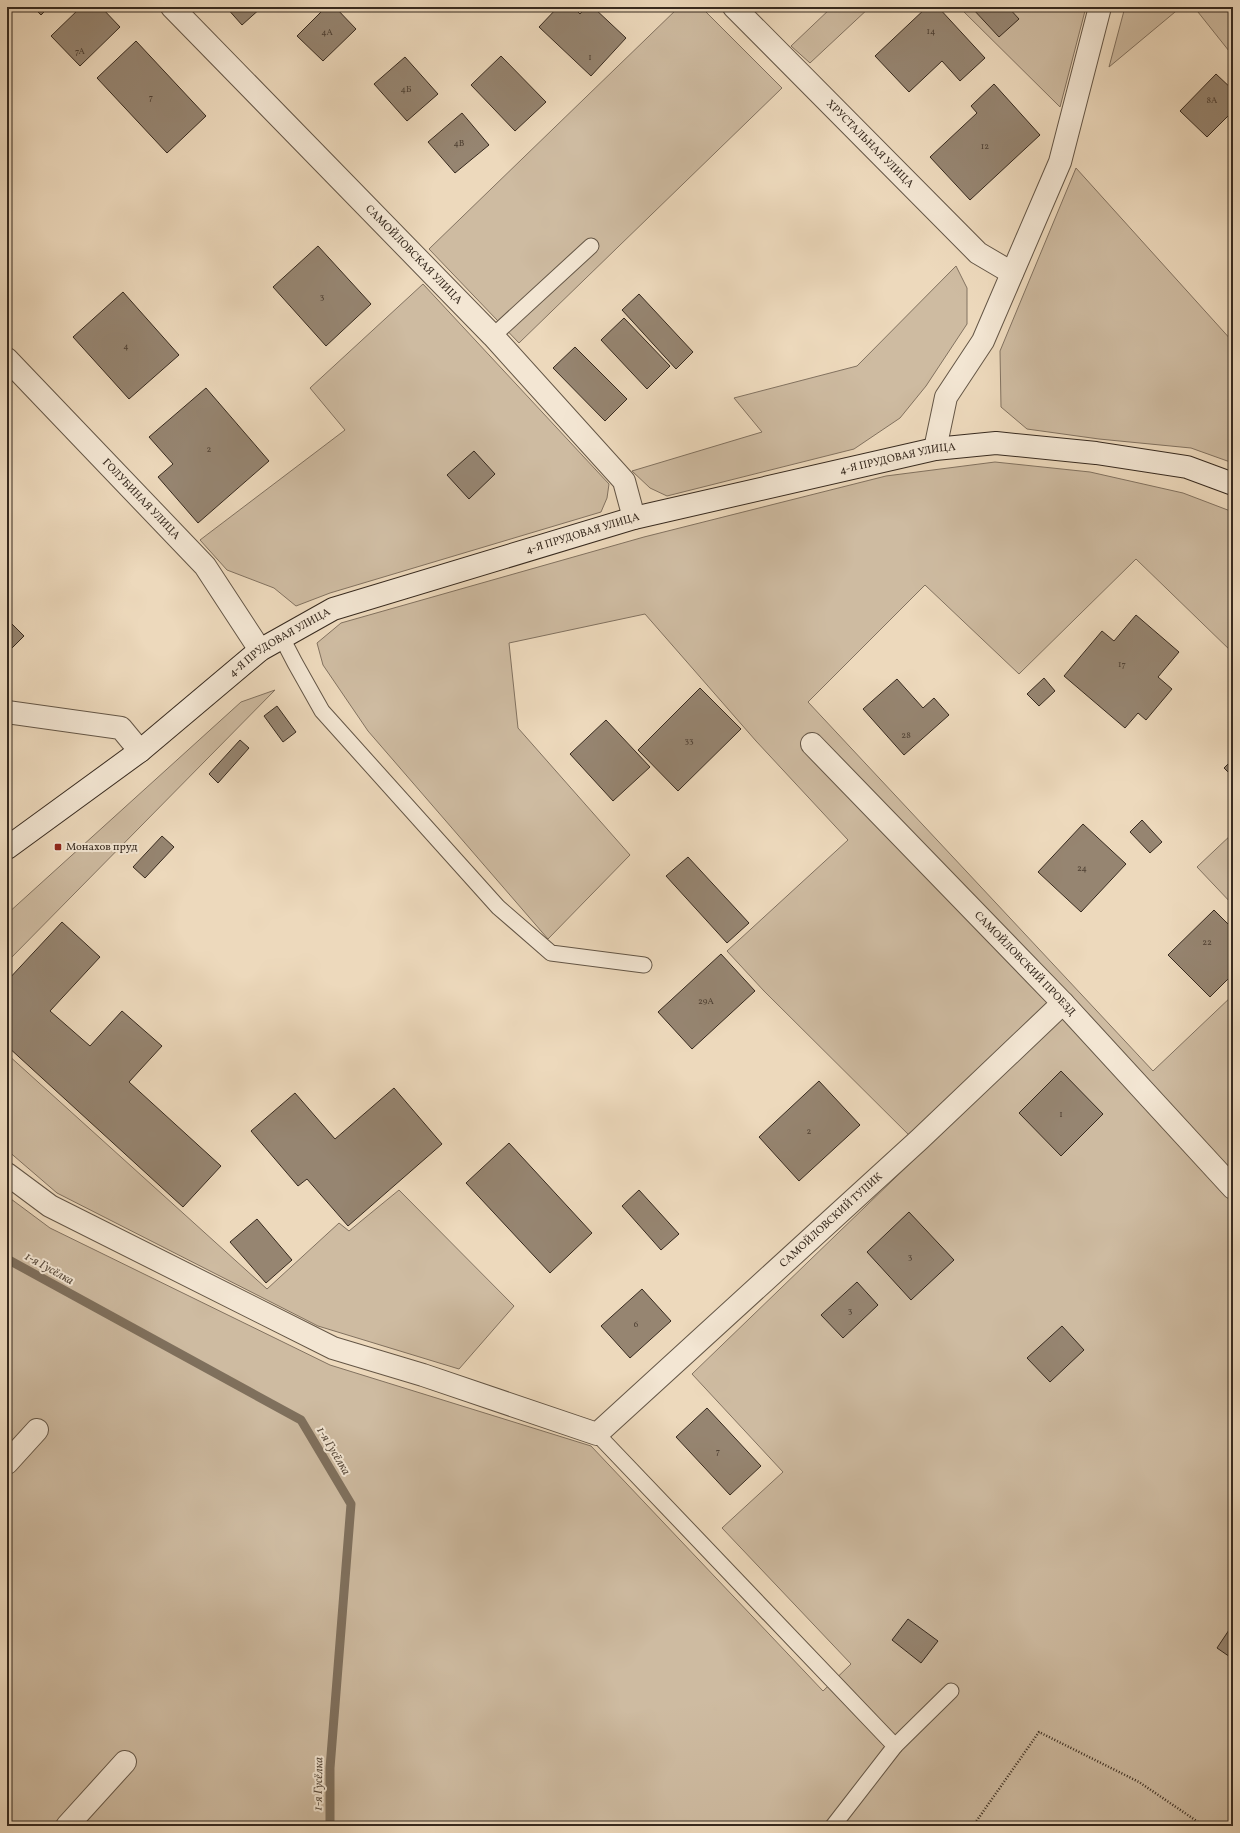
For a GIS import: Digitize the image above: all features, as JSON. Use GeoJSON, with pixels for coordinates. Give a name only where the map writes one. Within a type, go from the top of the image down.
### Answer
{"type":"FeatureCollection","features":[{"type":"Feature","properties":{"kind":"street","name":"САМОЙЛОВСКАЯ УЛИЦА"},"geometry":{"type":"LineString","coordinates":[[172,7],[493,336],[624,481],[634,518]]}},
{"type":"Feature","properties":{"kind":"street","name":"ХРУСТАЛЬНАЯ УЛИЦА"},"geometry":{"type":"LineString","coordinates":[[734,7],[978,253],[1012,273]]}},
{"type":"Feature","properties":{"kind":"street"},"geometry":{"type":"LineString","coordinates":[[935,449],[946,397],[983,341],[1060,162],[1100,7]]}},
{"type":"Feature","properties":{"kind":"street","name":"ГОЛУБИНАЯ УЛИЦА"},"geometry":{"type":"LineString","coordinates":[[7,359],[205,566],[260,650]]}},
{"type":"Feature","properties":{"kind":"street","name":"4-Я ПРУДОВАЯ УЛИЦА"},"geometry":{"type":"LineString","coordinates":[[7,848],[140,751],[260,650],[333,609],[634,518],[935,449],[996,443],[1096,453],[1187,467],[1233,484]]}},
{"type":"Feature","properties":{"kind":"street"},"geometry":{"type":"LineString","coordinates":[[7,712],[121,728],[140,751]]}},
{"type":"Feature","properties":{"kind":"street","name":"САМОЙЛОВСКИЙ ПРОЕЗД"},"geometry":{"type":"LineString","coordinates":[[812,744],[1063,1003],[1233,1188]]}},
{"type":"Feature","properties":{"kind":"street","name":"САМОЙЛОВСКИЙ ТУПИК"},"geometry":{"type":"LineString","coordinates":[[597,1434],[920,1138],[1063,1003]]}},
{"type":"Feature","properties":{"kind":"street"},"geometry":{"type":"LineString","coordinates":[[7,1174],[50,1206],[334,1348],[423,1375],[597,1434]]}},
{"type":"Feature","properties":{"kind":"street"},"geometry":{"type":"LineString","coordinates":[[7,1463],[37,1430]]}},
{"type":"Feature","properties":{"kind":"street"},"geometry":{"type":"LineString","coordinates":[[66,1826],[125,1762]]}},
{"type":"Feature","properties":{"kind":"lane"},"geometry":{"type":"LineString","coordinates":[[493,336],[590,246]]}},
{"type":"Feature","properties":{"kind":"lane"},"geometry":{"type":"LineString","coordinates":[[282,638],[322,711],[498,907],[551,953],[644,965]]}},
{"type":"Feature","properties":{"kind":"lane"},"geometry":{"type":"LineString","coordinates":[[597,1434],[895,1746]]}},
{"type":"Feature","properties":{"kind":"lane"},"geometry":{"type":"LineString","coordinates":[[833,1826],[895,1746],[951,1691]]}},
{"type":"Feature","properties":{"kind":"path"},"geometry":{"type":"LineString","coordinates":[[973,1826],[1040,1732],[1139,1782],[1204,1826]]}},
{"type":"Feature","properties":{"kind":"shaded area"},"geometry":{"type":"Polygon","coordinates":[[[679,7],[701,7],[782,88],[519,343],[429,249],[679,7]]]}},
{"type":"Feature","properties":{"kind":"shaded area"},"geometry":{"type":"Polygon","coordinates":[[[832,7],[870,7],[810,63],[791,46],[832,7]]]}},
{"type":"Feature","properties":{"kind":"shaded area"},"geometry":{"type":"Polygon","coordinates":[[[959,7],[1086,7],[1060,107],[959,7]]]}},
{"type":"Feature","properties":{"kind":"shaded area"},"geometry":{"type":"Polygon","coordinates":[[[1125,7],[1181,7],[1109,67],[1125,7]]]}},
{"type":"Feature","properties":{"kind":"shaded area"},"geometry":{"type":"Polygon","coordinates":[[[1194,7],[1233,7],[1233,56],[1194,7]]]}},
{"type":"Feature","properties":{"kind":"shaded area"},"geometry":{"type":"Polygon","coordinates":[[[1076,168],[1233,342],[1233,463],[1191,448],[1099,439],[1027,429],[1001,407],[1000,351],[1076,168]]]}},
{"type":"Feature","properties":{"kind":"shaded area"},"geometry":{"type":"Polygon","coordinates":[[[956,266],[967,288],[967,324],[926,386],[900,418],[854,449],[667,496],[650,488],[632,471],[762,432],[734,398],[857,366],[956,266]]]}},
{"type":"Feature","properties":{"kind":"shaded area"},"geometry":{"type":"Polygon","coordinates":[[[423,284],[609,484],[607,498],[601,512],[330,593],[296,606],[274,588],[227,570],[200,540],[345,430],[310,388],[423,284]]]}},
{"type":"Feature","properties":{"kind":"shaded area"},"geometry":{"type":"Polygon","coordinates":[[[995,462],[1090,472],[1183,493],[1233,512],[1233,653],[1136,559],[1019,674],[925,585],[808,702],[1153,1071],[1233,995],[1233,1826],[7,1826],[7,1196],[50,1228],[330,1365],[591,1446],[823,1691],[851,1664],[722,1528],[783,1472],[692,1374],[924,1150],[764,991],[727,951],[848,840],[756,741],[645,614],[509,643],[518,728],[630,855],[548,939],[368,731],[323,665],[317,643],[341,623],[644,537],[886,476],[995,462]]]}},
{"type":"Feature","properties":{"kind":"shaded area"},"geometry":{"type":"Polygon","coordinates":[[[275,690],[7,962],[7,914],[241,702],[275,690]]]}},
{"type":"Feature","properties":{"kind":"shaded area"},"geometry":{"type":"Polygon","coordinates":[[[1233,833],[1233,905],[1197,867],[1233,833]]]}},
{"type":"Feature","properties":{"kind":"shaded area"},"geometry":{"type":"Polygon","coordinates":[[[7,1054],[267,1289],[339,1223],[349,1231],[399,1190],[514,1306],[459,1369],[318,1326],[57,1193],[7,1150],[7,1054]]]}},
{"type":"Feature","properties":{"kind":"building"},"geometry":{"type":"Polygon","coordinates":[[[33,7],[49,7],[41,15],[33,7]]]}},
{"type":"Feature","properties":{"kind":"building"},"geometry":{"type":"Polygon","coordinates":[[[81,7],[101,7],[120,27],[80,66],[51,36],[81,7]]]}},
{"type":"Feature","properties":{"kind":"building"},"geometry":{"type":"Polygon","coordinates":[[[226,7],[262,7],[242,25],[226,7]]]}},
{"type":"Feature","properties":{"kind":"building"},"geometry":{"type":"Polygon","coordinates":[[[326,7],[335,7],[356,29],[323,61],[297,36],[326,7]]]}},
{"type":"Feature","properties":{"kind":"building"},"geometry":{"type":"Polygon","coordinates":[[[558,7],[573,7],[580,14],[586,7],[593,7],[626,38],[591,76],[539,27],[558,7]]]}},
{"type":"Feature","properties":{"kind":"building"},"geometry":{"type":"Polygon","coordinates":[[[927,7],[938,7],[985,58],[960,81],[942,61],[909,92],[875,56],[927,7]]]}},
{"type":"Feature","properties":{"kind":"building"},"geometry":{"type":"Polygon","coordinates":[[[1008,7],[1019,19],[999,37],[972,8],[1008,7]]]}},
{"type":"Feature","properties":{"kind":"building"},"geometry":{"type":"Polygon","coordinates":[[[136,41],[206,116],[167,153],[97,78],[136,41]]]}},
{"type":"Feature","properties":{"kind":"building"},"geometry":{"type":"Polygon","coordinates":[[[501,56],[546,102],[515,131],[471,85],[501,56]]]}},
{"type":"Feature","properties":{"kind":"building"},"geometry":{"type":"Polygon","coordinates":[[[405,57],[438,94],[407,121],[374,84],[405,57]]]}},
{"type":"Feature","properties":{"kind":"building"},"geometry":{"type":"Polygon","coordinates":[[[1216,74],[1233,90],[1233,111],[1207,137],[1180,111],[1216,74]]]}},
{"type":"Feature","properties":{"kind":"building"},"geometry":{"type":"Polygon","coordinates":[[[994,84],[1040,135],[970,200],[930,157],[977,113],[971,106],[994,84]]]}},
{"type":"Feature","properties":{"kind":"building"},"geometry":{"type":"Polygon","coordinates":[[[462,113],[489,145],[455,173],[428,142],[462,113]]]}},
{"type":"Feature","properties":{"kind":"building"},"geometry":{"type":"Polygon","coordinates":[[[318,246],[371,304],[326,346],[273,287],[318,246]]]}},
{"type":"Feature","properties":{"kind":"building"},"geometry":{"type":"Polygon","coordinates":[[[123,292],[179,355],[129,399],[73,337],[123,292]]]}},
{"type":"Feature","properties":{"kind":"building"},"geometry":{"type":"Polygon","coordinates":[[[639,294],[693,352],[676,369],[622,310],[639,294]]]}},
{"type":"Feature","properties":{"kind":"building"},"geometry":{"type":"Polygon","coordinates":[[[624,318],[670,366],[647,389],[601,340],[624,318]]]}},
{"type":"Feature","properties":{"kind":"building"},"geometry":{"type":"Polygon","coordinates":[[[575,347],[627,399],[605,421],[553,368],[575,347]]]}},
{"type":"Feature","properties":{"kind":"building"},"geometry":{"type":"Polygon","coordinates":[[[206,388],[269,461],[198,523],[158,477],[173,464],[149,437],[206,388]]]}},
{"type":"Feature","properties":{"kind":"building"},"geometry":{"type":"Polygon","coordinates":[[[474,451],[495,474],[469,499],[447,475],[474,451]]]}},
{"type":"Feature","properties":{"kind":"building"},"geometry":{"type":"Polygon","coordinates":[[[1136,615],[1179,652],[1158,677],[1172,689],[1146,720],[1138,713],[1125,728],[1064,676],[1102,631],[1114,641],[1136,615]]]}},
{"type":"Feature","properties":{"kind":"building"},"geometry":{"type":"Polygon","coordinates":[[[7,619],[24,636],[7,653],[7,619]]]}},
{"type":"Feature","properties":{"kind":"building"},"geometry":{"type":"Polygon","coordinates":[[[1044,678],[1055,691],[1039,706],[1027,694],[1044,678]]]}},
{"type":"Feature","properties":{"kind":"building"},"geometry":{"type":"Polygon","coordinates":[[[897,679],[923,708],[934,698],[949,715],[904,755],[863,709],[897,679]]]}},
{"type":"Feature","properties":{"kind":"building"},"geometry":{"type":"Polygon","coordinates":[[[700,688],[741,729],[678,791],[638,750],[700,688]]]}},
{"type":"Feature","properties":{"kind":"building"},"geometry":{"type":"Polygon","coordinates":[[[277,706],[296,732],[283,742],[264,716],[277,706]]]}},
{"type":"Feature","properties":{"kind":"building"},"geometry":{"type":"Polygon","coordinates":[[[606,720],[650,767],[613,801],[570,754],[606,720]]]}},
{"type":"Feature","properties":{"kind":"building"},"geometry":{"type":"Polygon","coordinates":[[[240,740],[249,748],[218,783],[209,774],[240,740]]]}},
{"type":"Feature","properties":{"kind":"building"},"geometry":{"type":"Polygon","coordinates":[[[1233,759],[1233,777],[1224,768],[1233,759]]]}},
{"type":"Feature","properties":{"kind":"building"},"geometry":{"type":"Polygon","coordinates":[[[1142,820],[1162,842],[1150,853],[1130,832],[1142,820]]]}},
{"type":"Feature","properties":{"kind":"building"},"geometry":{"type":"Polygon","coordinates":[[[1083,824],[1126,864],[1081,912],[1038,872],[1083,824]]]}},
{"type":"Feature","properties":{"kind":"building"},"geometry":{"type":"Polygon","coordinates":[[[162,836],[174,847],[145,878],[133,867],[162,836]]]}},
{"type":"Feature","properties":{"kind":"building"},"geometry":{"type":"Polygon","coordinates":[[[688,857],[749,923],[727,943],[666,876],[688,857]]]}},
{"type":"Feature","properties":{"kind":"building"},"geometry":{"type":"Polygon","coordinates":[[[1214,910],[1233,929],[1233,974],[1210,997],[1168,955],[1214,910]]]}},
{"type":"Feature","properties":{"kind":"building"},"geometry":{"type":"Polygon","coordinates":[[[62,922],[100,957],[50,1011],[90,1046],[122,1011],[162,1046],[129,1082],[221,1166],[183,1207],[7,1046],[7,981],[62,922]]]}},
{"type":"Feature","properties":{"kind":"building"},"geometry":{"type":"Polygon","coordinates":[[[721,954],[755,991],[692,1049],[658,1012],[721,954]]]}},
{"type":"Feature","properties":{"kind":"building"},"geometry":{"type":"Polygon","coordinates":[[[1061,1071],[1103,1114],[1061,1156],[1019,1113],[1061,1071]]]}},
{"type":"Feature","properties":{"kind":"building"},"geometry":{"type":"Polygon","coordinates":[[[819,1081],[860,1125],[799,1181],[759,1137],[819,1081]]]}},
{"type":"Feature","properties":{"kind":"building"},"geometry":{"type":"Polygon","coordinates":[[[394,1088],[442,1144],[348,1226],[307,1179],[298,1186],[251,1131],[295,1093],[335,1139],[394,1088]]]}},
{"type":"Feature","properties":{"kind":"building"},"geometry":{"type":"Polygon","coordinates":[[[509,1143],[592,1233],[550,1273],[466,1183],[509,1143]]]}},
{"type":"Feature","properties":{"kind":"building"},"geometry":{"type":"Polygon","coordinates":[[[639,1190],[679,1234],[661,1250],[622,1206],[639,1190]]]}},
{"type":"Feature","properties":{"kind":"building"},"geometry":{"type":"Polygon","coordinates":[[[909,1212],[954,1260],[911,1300],[867,1252],[909,1212]]]}},
{"type":"Feature","properties":{"kind":"building"},"geometry":{"type":"Polygon","coordinates":[[[257,1219],[292,1260],[266,1283],[230,1242],[257,1219]]]}},
{"type":"Feature","properties":{"kind":"building"},"geometry":{"type":"Polygon","coordinates":[[[857,1282],[878,1305],[843,1338],[821,1315],[857,1282]]]}},
{"type":"Feature","properties":{"kind":"building"},"geometry":{"type":"Polygon","coordinates":[[[642,1289],[671,1321],[630,1358],[601,1326],[642,1289]]]}},
{"type":"Feature","properties":{"kind":"building"},"geometry":{"type":"Polygon","coordinates":[[[1062,1326],[1084,1350],[1050,1382],[1027,1358],[1062,1326]]]}},
{"type":"Feature","properties":{"kind":"building"},"geometry":{"type":"Polygon","coordinates":[[[707,1408],[761,1466],[730,1495],[676,1437],[707,1408]]]}},
{"type":"Feature","properties":{"kind":"building"},"geometry":{"type":"Polygon","coordinates":[[[908,1619],[938,1641],[921,1663],[892,1640],[908,1619]]]}},
{"type":"Feature","properties":{"kind":"building"},"geometry":{"type":"Polygon","coordinates":[[[1233,1624],[1233,1659],[1217,1648],[1233,1624]]]}},
{"type":"Feature","properties":{"kind":"waterway","name":"1-я Гусёлка"},"geometry":{"type":"LineString","coordinates":[[7,1259],[301,1420],[351,1504],[330,1768],[330,1826]]}},
{"type":"Feature","properties":{"kind":"place","name":"Монахов пруд"},"geometry":{"type":"Point","coordinates":[58,847]}}]}
